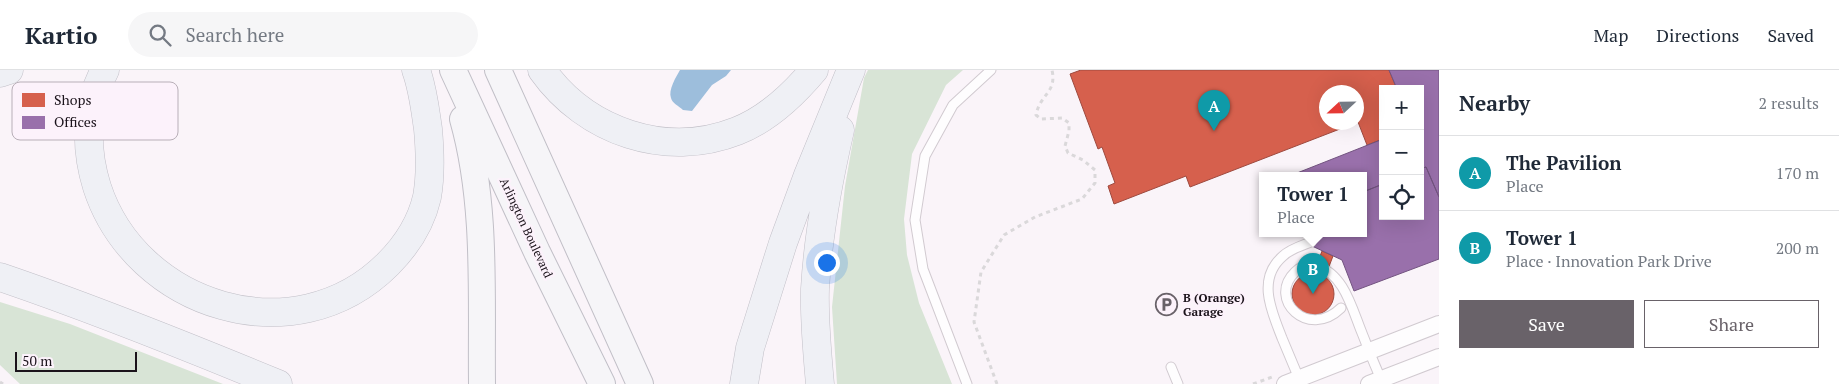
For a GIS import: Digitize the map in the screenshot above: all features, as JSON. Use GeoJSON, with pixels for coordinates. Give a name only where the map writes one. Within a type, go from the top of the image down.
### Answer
{"type":"FeatureCollection","features":[{"type":"Feature","properties":{"kind":"highway"},"geometry":{"type":"LineString","coordinates":[[0,74],[8,70]]}},
{"type":"Feature","properties":{"kind":"highway"},"geometry":{"type":"LineString","coordinates":[[100,82],[105,70]]}},
{"type":"Feature","properties":{"kind":"highway"},"geometry":{"type":"LineString","coordinates":[[89,140],[94,176],[102,202],[120,235],[156,273],[176,286],[201,298],[228,307],[255,312],[278,313],[304,310],[331,302],[354,291],[376,276],[397,255],[410,238],[427,198],[430,177],[425,108],[416,70]]}},
{"type":"Feature","properties":{"kind":"highway"},"geometry":{"type":"LineString","coordinates":[[542,70],[565,97],[588,116],[618,130],[642,138],[662,141],[716,138],[738,131],[781,104],[799,88],[814,70]]}},
{"type":"Feature","properties":{"kind":"highway"},"geometry":{"type":"LineString","coordinates":[[744,384],[750,348],[783,243],[808,174],[851,70]]}},
{"type":"Feature","properties":{"kind":"highway"},"geometry":{"type":"LineString","coordinates":[[820,384],[815,290],[819,243],[834,157],[856,70]]}},
{"type":"Feature","properties":{"kind":"highway"},"geometry":{"type":"LineString","coordinates":[[0,277],[78,304],[278,384]]}},
{"type":"Feature","properties":{"kind":"main road"},"geometry":{"type":"LineString","coordinates":[[448,70],[465,127],[473,164],[478,204],[481,250],[482,384]]}},
{"type":"Feature","properties":{"kind":"main road","name":"Arlington Boulevard"},"geometry":{"type":"LineString","coordinates":[[453,70],[537,252],[602,384]]}},
{"type":"Feature","properties":{"kind":"main road"},"geometry":{"type":"LineString","coordinates":[[498,70],[640,384]]}},
{"type":"Feature","properties":{"kind":"main road"},"geometry":{"type":"LineString","coordinates":[[608,310],[646,384]]}},
{"type":"Feature","properties":{"kind":"street"},"geometry":{"type":"LineString","coordinates":[[1295,382],[1439,324]]}},
{"type":"Feature","properties":{"kind":"street"},"geometry":{"type":"LineString","coordinates":[[1375,382],[1439,357]]}},
{"type":"Feature","properties":{"kind":"lane"},"geometry":{"type":"LineString","coordinates":[[966,384],[923,269],[915,220],[925,156],[953,105],[991,70]]}},
{"type":"Feature","properties":{"kind":"lane"},"geometry":{"type":"LineString","coordinates":[[1295,382],[1270,309],[1268,284],[1276,262],[1284,254],[1311,242]]}},
{"type":"Feature","properties":{"kind":"lane"},"geometry":{"type":"LineString","coordinates":[[1341,308],[1329,317],[1321,320],[1304,318],[1291,307],[1286,298],[1288,280],[1295,272],[1303,267],[1312,265],[1324,268],[1334,276],[1348,299],[1369,351],[1375,382]]}},
{"type":"Feature","properties":{"kind":"lane"},"geometry":{"type":"LineString","coordinates":[[1171,367],[1178,384]]}},
{"type":"Feature","properties":{"kind":"path"},"geometry":{"type":"LineString","coordinates":[[997,384],[974,322],[981,272],[1004,235],[1035,217],[1082,199],[1095,183],[1095,170],[1083,160],[1068,153],[1065,146],[1070,123],[1062,118],[1041,118],[1036,115],[1038,104],[1050,90],[1054,81],[1052,70]]}},
{"type":"Feature","properties":{"kind":"green space"},"geometry":{"type":"Polygon","coordinates":[[[868,70],[963,70],[946,85],[912,154],[904,219],[907,255],[919,303],[952,384],[837,384],[832,307],[845,186],[864,78],[868,70]]]}},
{"type":"Feature","properties":{"kind":"green space"},"geometry":{"type":"Polygon","coordinates":[[[0,302],[70,324],[223,384],[20,384],[0,365],[0,302]]]}},
{"type":"Feature","properties":{"kind":"water"},"geometry":{"type":"Polygon","coordinates":[[[680,70],[731,70],[726,76],[712,85],[692,111],[683,110],[674,103],[670,95],[671,87],[680,70]]]}},
{"type":"Feature","properties":{"kind":"building: Shops"},"geometry":{"type":"Polygon","coordinates":[[[1081,70],[1389,70],[1395,85],[1379,85],[1379,140],[1367,145],[1361,130],[1364,130],[1364,85],[1319,85],[1319,130],[1337,130],[1190,187],[1186,176],[1114,204],[1108,186],[1115,183],[1102,147],[1098,149],[1070,74],[1081,70]]]}},
{"type":"Feature","properties":{"kind":"building: Shops"},"geometry":{"type":"Polygon","coordinates":[[[1322,251],[1333,256],[1325,277],[1314,273],[1322,251]]]}},
{"type":"Feature","properties":{"kind":"building: Shops"},"geometry":{"type":"Polygon","coordinates":[[[1313,273],[1328,279],[1334,294],[1328,309],[1313,315],[1298,309],[1292,294],[1298,279],[1313,273]]]}},
{"type":"Feature","properties":{"kind":"building: Offices"},"geometry":{"type":"Polygon","coordinates":[[[1389,70],[1439,70],[1439,197],[1426,167],[1424,168],[1424,85],[1395,85],[1389,70]]]}},
{"type":"Feature","properties":{"kind":"building: Offices"},"geometry":{"type":"Polygon","coordinates":[[[1379,141],[1379,186],[1367,190],[1367,172],[1300,172],[1379,141]]]}},
{"type":"Feature","properties":{"kind":"building: Offices"},"geometry":{"type":"Polygon","coordinates":[[[1426,167],[1439,197],[1439,259],[1354,291],[1342,260],[1312,246],[1309,237],[1367,237],[1367,190],[1379,186],[1379,220],[1424,220],[1424,168],[1426,167]]]}},
{"type":"Feature","properties":{"kind":"place","name":"The Pavilion"},"geometry":{"type":"Point","coordinates":[1214,131]}},
{"type":"Feature","properties":{"kind":"place","name":"Tower 1"},"geometry":{"type":"Point","coordinates":[1313,294]}},
{"type":"Feature","properties":{"kind":"place","name":"B (Orange) Garage"},"geometry":{"type":"Point","coordinates":[1167,305]}}]}
